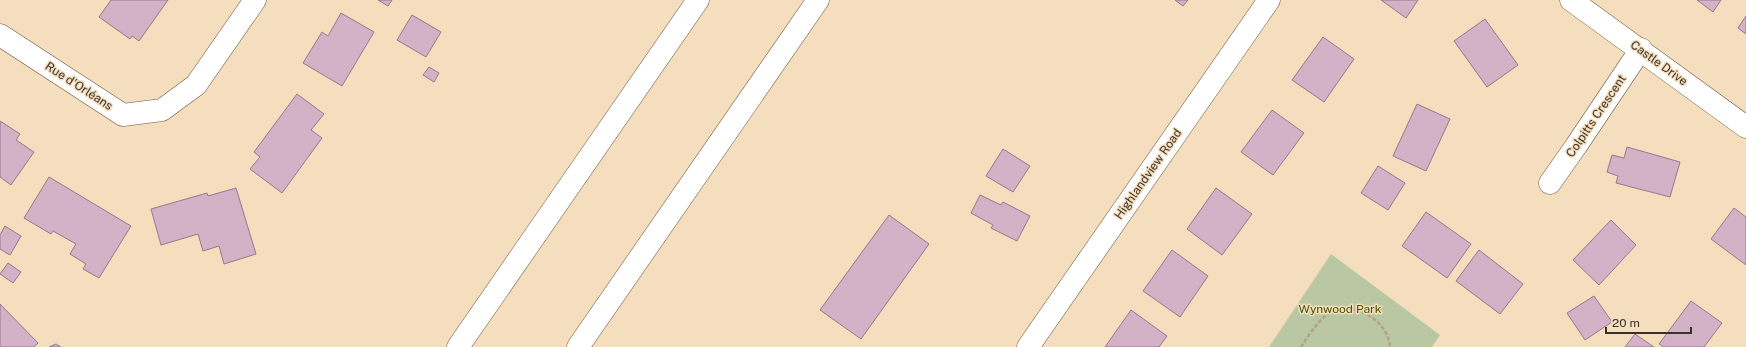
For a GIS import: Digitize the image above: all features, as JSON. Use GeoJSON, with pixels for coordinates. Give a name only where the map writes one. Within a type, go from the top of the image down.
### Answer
{"type":"FeatureCollection","features":[{"type":"Feature","properties":{"kind":"main road","name":"Rue d'Orléans"},"geometry":{"type":"LineString","coordinates":[[0,35],[123,115],[162,110],[196,85],[255,0]]}},
{"type":"Feature","properties":{"kind":"main road"},"geometry":{"type":"LineString","coordinates":[[458,347],[698,0]]}},
{"type":"Feature","properties":{"kind":"main road"},"geometry":{"type":"LineString","coordinates":[[578,347],[818,0]]}},
{"type":"Feature","properties":{"kind":"main road","name":"Highlandview Road"},"geometry":{"type":"LineString","coordinates":[[1028,347],[1269,0]]}},
{"type":"Feature","properties":{"kind":"main road","name":"Castle Drive"},"geometry":{"type":"LineString","coordinates":[[1571,0],[1641,49],[1746,127]]}},
{"type":"Feature","properties":{"kind":"main road","name":"Colpitts Crescent"},"geometry":{"type":"LineString","coordinates":[[1550,182],[1641,49]]}},
{"type":"Feature","properties":{"kind":"path"},"geometry":{"type":"LineString","coordinates":[[1301,347],[1327,314],[1346,309],[1364,312],[1382,326],[1390,347]]}},
{"type":"Feature","properties":{"kind":"green space","name":"Wynwood Park"},"geometry":{"type":"Polygon","coordinates":[[[1331,254],[1440,335],[1432,347],[1269,347],[1331,254]]]}},
{"type":"Feature","properties":{"kind":"building"},"geometry":{"type":"Polygon","coordinates":[[[111,0],[168,0],[139,41],[132,36],[130,39],[99,17],[111,0]]]}},
{"type":"Feature","properties":{"kind":"building"},"geometry":{"type":"Polygon","coordinates":[[[378,0],[392,0],[388,6],[378,0]]]}},
{"type":"Feature","properties":{"kind":"building"},"geometry":{"type":"Polygon","coordinates":[[[1175,0],[1188,0],[1183,6],[1175,0]]]}},
{"type":"Feature","properties":{"kind":"building"},"geometry":{"type":"Polygon","coordinates":[[[1381,0],[1418,0],[1406,18],[1381,0]]]}},
{"type":"Feature","properties":{"kind":"building"},"geometry":{"type":"Polygon","coordinates":[[[1697,0],[1721,0],[1713,12],[1697,0]]]}},
{"type":"Feature","properties":{"kind":"building"},"geometry":{"type":"Polygon","coordinates":[[[341,13],[374,32],[342,86],[303,63],[322,32],[328,36],[341,13]]]}},
{"type":"Feature","properties":{"kind":"building"},"geometry":{"type":"Polygon","coordinates":[[[412,15],[441,32],[426,57],[397,40],[412,15]]]}},
{"type":"Feature","properties":{"kind":"building"},"geometry":{"type":"Polygon","coordinates":[[[1746,16],[1746,34],[1738,28],[1746,16]]]}},
{"type":"Feature","properties":{"kind":"building"},"geometry":{"type":"Polygon","coordinates":[[[1485,19],[1518,65],[1487,87],[1454,41],[1485,19]]]}},
{"type":"Feature","properties":{"kind":"building"},"geometry":{"type":"Polygon","coordinates":[[[1323,37],[1354,59],[1324,102],[1292,80],[1323,37]]]}},
{"type":"Feature","properties":{"kind":"building"},"geometry":{"type":"Polygon","coordinates":[[[429,67],[439,73],[434,82],[423,75],[429,67]]]}},
{"type":"Feature","properties":{"kind":"building"},"geometry":{"type":"Polygon","coordinates":[[[297,94],[324,114],[311,130],[322,138],[282,193],[250,169],[260,157],[254,152],[297,94]]]}},
{"type":"Feature","properties":{"kind":"building"},"geometry":{"type":"Polygon","coordinates":[[[1417,104],[1450,119],[1426,171],[1393,156],[1417,104]]]}},
{"type":"Feature","properties":{"kind":"building"},"geometry":{"type":"Polygon","coordinates":[[[1272,110],[1304,133],[1273,175],[1241,152],[1272,110]]]}},
{"type":"Feature","properties":{"kind":"building"},"geometry":{"type":"Polygon","coordinates":[[[0,121],[20,134],[16,140],[34,152],[11,185],[0,177],[0,121]]]}},
{"type":"Feature","properties":{"kind":"building"},"geometry":{"type":"Polygon","coordinates":[[[1627,147],[1680,162],[1670,197],[1616,183],[1618,176],[1607,172],[1612,155],[1624,158],[1627,147]]]}},
{"type":"Feature","properties":{"kind":"building"},"geometry":{"type":"Polygon","coordinates":[[[1003,149],[1030,166],[1013,192],[986,176],[1003,149]]]}},
{"type":"Feature","properties":{"kind":"building"},"geometry":{"type":"Polygon","coordinates":[[[1378,166],[1405,183],[1388,210],[1361,193],[1378,166]]]}},
{"type":"Feature","properties":{"kind":"building"},"geometry":{"type":"Polygon","coordinates":[[[49,177],[131,226],[99,278],[83,269],[86,264],[70,254],[76,244],[53,231],[51,234],[24,218],[49,177]]]}},
{"type":"Feature","properties":{"kind":"building"},"geometry":{"type":"Polygon","coordinates":[[[236,188],[256,254],[224,264],[219,246],[203,251],[198,234],[161,245],[151,209],[207,193],[208,196],[236,188]]]}},
{"type":"Feature","properties":{"kind":"building"},"geometry":{"type":"Polygon","coordinates":[[[1216,188],[1252,214],[1222,255],[1187,229],[1216,188]]]}},
{"type":"Feature","properties":{"kind":"building"},"geometry":{"type":"Polygon","coordinates":[[[980,195],[1001,205],[1003,202],[1030,216],[1017,241],[991,228],[993,225],[971,213],[980,195]]]}},
{"type":"Feature","properties":{"kind":"building"},"geometry":{"type":"Polygon","coordinates":[[[1734,208],[1746,217],[1746,265],[1711,239],[1734,208]]]}},
{"type":"Feature","properties":{"kind":"building"},"geometry":{"type":"Polygon","coordinates":[[[1426,212],[1471,244],[1447,278],[1402,246],[1426,212]]]}},
{"type":"Feature","properties":{"kind":"building"},"geometry":{"type":"Polygon","coordinates":[[[889,215],[929,244],[861,339],[820,310],[889,215]]]}},
{"type":"Feature","properties":{"kind":"building"},"geometry":{"type":"Polygon","coordinates":[[[1611,220],[1636,245],[1599,285],[1573,260],[1611,220]]]}},
{"type":"Feature","properties":{"kind":"building"},"geometry":{"type":"Polygon","coordinates":[[[5,226],[21,236],[10,255],[0,249],[0,235],[5,226]]]}},
{"type":"Feature","properties":{"kind":"building"},"geometry":{"type":"Polygon","coordinates":[[[1172,250],[1208,276],[1180,317],[1143,291],[1172,250]]]}},
{"type":"Feature","properties":{"kind":"building"},"geometry":{"type":"Polygon","coordinates":[[[1479,250],[1523,284],[1500,314],[1456,281],[1479,250]]]}},
{"type":"Feature","properties":{"kind":"building"},"geometry":{"type":"Polygon","coordinates":[[[8,263],[21,272],[13,283],[0,274],[8,263]]]}},
{"type":"Feature","properties":{"kind":"building"},"geometry":{"type":"Polygon","coordinates":[[[1594,296],[1612,322],[1585,340],[1567,313],[1594,296]]]}},
{"type":"Feature","properties":{"kind":"building"},"geometry":{"type":"Polygon","coordinates":[[[1691,301],[1722,323],[1704,347],[1664,347],[1659,344],[1691,301]]]}},
{"type":"Feature","properties":{"kind":"building"},"geometry":{"type":"Polygon","coordinates":[[[0,304],[38,343],[34,347],[0,347],[0,304]]]}},
{"type":"Feature","properties":{"kind":"building"},"geometry":{"type":"Polygon","coordinates":[[[1131,310],[1167,336],[1159,347],[1105,347],[1131,310]]]}},
{"type":"Feature","properties":{"kind":"building"},"geometry":{"type":"Polygon","coordinates":[[[1635,334],[1654,347],[1625,347],[1635,334]]]}},
{"type":"Feature","properties":{"kind":"building"},"geometry":{"type":"Polygon","coordinates":[[[56,344],[61,347],[49,347],[56,344]]]}}]}
